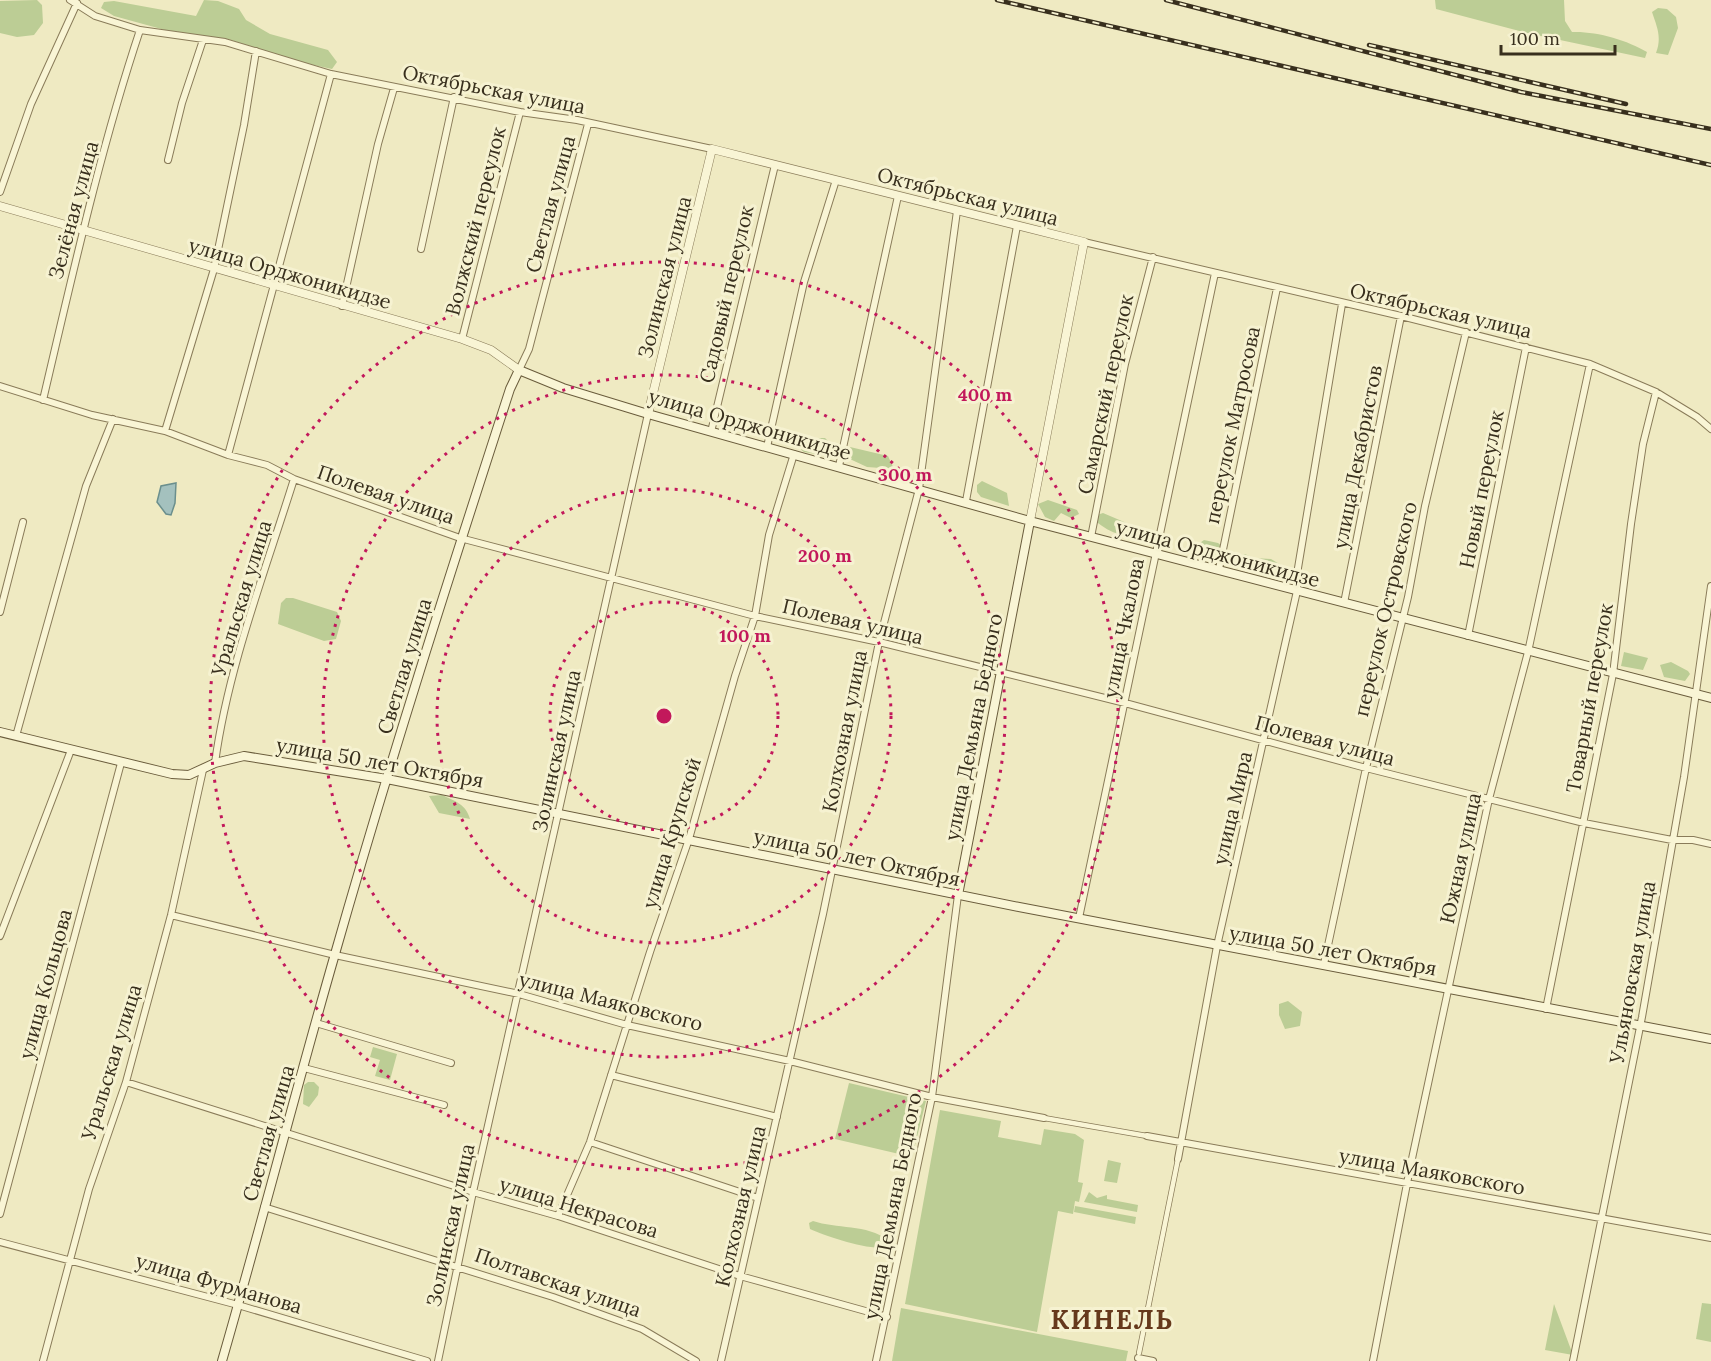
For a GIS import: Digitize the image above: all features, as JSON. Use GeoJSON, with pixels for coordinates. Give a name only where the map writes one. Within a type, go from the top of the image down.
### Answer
{"type":"FeatureCollection","features":[{"type":"Feature","properties":{"kind":"main road","name":"улица Орджоникидзе"},"geometry":{"type":"LineString","coordinates":[[519,370],[563,388],[648,414],[966,501],[1030,521],[1711,698]]}},
{"type":"Feature","properties":{"kind":"main road","name":"Светлая улица"},"geometry":{"type":"LineString","coordinates":[[222,1361],[335,955],[387,778],[460,538],[510,389],[519,370]]}},
{"type":"Feature","properties":{"kind":"main road","name":"улица Демьяна Бедного"},"geometry":{"type":"LineString","coordinates":[[958,895],[1030,521]]}},
{"type":"Feature","properties":{"kind":"main road","name":"улица 50 лет Октября"},"geometry":{"type":"LineString","coordinates":[[0,732],[172,774],[189,775],[215,763],[233,758],[256,757],[387,778],[958,895],[1711,1039]]}},
{"type":"Feature","properties":{"kind":"street","name":"Октябрьская улица"},"geometry":{"type":"LineString","coordinates":[[74,1],[95,16],[140,30],[225,42],[331,74],[394,88],[454,97],[712,149],[1017,226],[1526,347],[1590,364],[1656,392],[1711,429]]}},
{"type":"Feature","properties":{"kind":"street"},"geometry":{"type":"LineString","coordinates":[[0,192],[31,104],[74,1]]}},
{"type":"Feature","properties":{"kind":"street","name":"Зелёная улица"},"geometry":{"type":"LineString","coordinates":[[43,400],[83,231],[124,78],[140,30]]}},
{"type":"Feature","properties":{"kind":"street"},"geometry":{"type":"LineString","coordinates":[[168,160],[182,103],[203,40]]}},
{"type":"Feature","properties":{"kind":"street"},"geometry":{"type":"LineString","coordinates":[[165,431],[214,269],[244,125],[256,51]]}},
{"type":"Feature","properties":{"kind":"street"},"geometry":{"type":"LineString","coordinates":[[228,455],[331,74]]}},
{"type":"Feature","properties":{"kind":"street"},"geometry":{"type":"LineString","coordinates":[[342,306],[378,144],[394,88]]}},
{"type":"Feature","properties":{"kind":"street"},"geometry":{"type":"LineString","coordinates":[[421,249],[454,97]]}},
{"type":"Feature","properties":{"kind":"street","name":"Волжский переулок"},"geometry":{"type":"LineString","coordinates":[[462,339],[520,112]]}},
{"type":"Feature","properties":{"kind":"street","name":"Светлая улица"},"geometry":{"type":"LineString","coordinates":[[519,370],[529,349],[588,124]]}},
{"type":"Feature","properties":{"kind":"street","name":"Золинская улица"},"geometry":{"type":"LineString","coordinates":[[438,1361],[473,1192],[611,577],[712,149]]}},
{"type":"Feature","properties":{"kind":"street","name":"Садовый переулок"},"geometry":{"type":"LineString","coordinates":[[711,432],[775,165]]}},
{"type":"Feature","properties":{"kind":"street"},"geometry":{"type":"LineString","coordinates":[[767,447],[804,282],[836,180]]}},
{"type":"Feature","properties":{"kind":"street"},"geometry":{"type":"LineString","coordinates":[[839,466],[898,196]]}},
{"type":"Feature","properties":{"kind":"street","name":"улица Орджоникидзе"},"geometry":{"type":"LineString","coordinates":[[0,206],[462,339],[491,350],[519,370]]}},
{"type":"Feature","properties":{"kind":"street","name":"Колхозная улица"},"geometry":{"type":"LineString","coordinates":[[721,1361],[833,870],[879,642],[919,489],[957,211]]}},
{"type":"Feature","properties":{"kind":"street"},"geometry":{"type":"LineString","coordinates":[[966,501],[1017,226]]}},
{"type":"Feature","properties":{"kind":"street","name":"улица Демьяна Бедного"},"geometry":{"type":"LineString","coordinates":[[1030,521],[1084,242]]}},
{"type":"Feature","properties":{"kind":"street","name":"Самарский переулок"},"geometry":{"type":"LineString","coordinates":[[1091,537],[1125,364],[1154,257]]}},
{"type":"Feature","properties":{"kind":"street","name":"улица Чкалова"},"geometry":{"type":"LineString","coordinates":[[1079,918],[1215,273]]}},
{"type":"Feature","properties":{"kind":"street","name":"переулок Матросова"},"geometry":{"type":"LineString","coordinates":[[1219,569],[1277,288]]}},
{"type":"Feature","properties":{"kind":"street","name":"улица Мира"},"geometry":{"type":"LineString","coordinates":[[1178,1159],[1217,946],[1297,591],[1298,568],[1342,304]]}},
{"type":"Feature","properties":{"kind":"street","name":"улица Декабристов"},"geometry":{"type":"LineString","coordinates":[[1344,603],[1401,316]]}},
{"type":"Feature","properties":{"kind":"street","name":"переулок Островского"},"geometry":{"type":"LineString","coordinates":[[1324,964],[1366,768],[1466,332]]}},
{"type":"Feature","properties":{"kind":"street","name":"Новый переулок"},"geometry":{"type":"LineString","coordinates":[[1468,636],[1526,347]]}},
{"type":"Feature","properties":{"kind":"street","name":"Южная улица"},"geometry":{"type":"LineString","coordinates":[[1373,1361],[1448,988],[1489,800],[1528,652],[1590,364]]}},
{"type":"Feature","properties":{"kind":"street","name":"Полевая улица"},"geometry":{"type":"LineString","coordinates":[[0,386],[43,400],[165,431],[228,455],[267,465],[294,479],[460,538],[755,616],[879,642],[1125,703],[1489,800],[1584,823],[1672,840],[1693,840],[1711,844]]}},
{"type":"Feature","properties":{"kind":"street","name":"Товарный переулок"},"geometry":{"type":"LineString","coordinates":[[1546,1008],[1613,674],[1643,444],[1656,392]]}},
{"type":"Feature","properties":{"kind":"street"},"geometry":{"type":"LineString","coordinates":[[16,736],[86,486],[113,419]]}},
{"type":"Feature","properties":{"kind":"street","name":"улица Крупской"},"geometry":{"type":"LineString","coordinates":[[558,1216],[590,1142],[689,839],[735,676],[755,616],[769,535],[794,454]]}},
{"type":"Feature","properties":{"kind":"street","name":"Уральская улица"},"geometry":{"type":"LineString","coordinates":[[215,763],[221,726],[246,632],[294,479]]}},
{"type":"Feature","properties":{"kind":"street"},"geometry":{"type":"LineString","coordinates":[[0,612],[23,522]]}},
{"type":"Feature","properties":{"kind":"street","name":"Ульяновская улица"},"geometry":{"type":"LineString","coordinates":[[1573,1361],[1640,1026],[1696,694],[1711,586]]}},
{"type":"Feature","properties":{"kind":"street"},"geometry":{"type":"LineString","coordinates":[[0,936],[71,750]]}},
{"type":"Feature","properties":{"kind":"street","name":"улица Кольцова"},"geometry":{"type":"LineString","coordinates":[[0,1214],[121,763]]}},
{"type":"Feature","properties":{"kind":"street","name":"Уральская улица"},"geometry":{"type":"LineString","coordinates":[[42,1361],[89,1189],[126,1082],[171,915],[203,770]]}},
{"type":"Feature","properties":{"kind":"street","name":"улица Демьяна Бедного"},"geometry":{"type":"LineString","coordinates":[[876,1361],[932,1097],[958,895]]}},
{"type":"Feature","properties":{"kind":"street"},"geometry":{"type":"LineString","coordinates":[[0,911],[8,913]]}},
{"type":"Feature","properties":{"kind":"street","name":"улица Маяковского"},"geometry":{"type":"LineString","coordinates":[[171,915],[335,955],[519,994],[627,1025],[790,1061],[932,1097],[1044,1118]]}},
{"type":"Feature","properties":{"kind":"street"},"geometry":{"type":"LineString","coordinates":[[316,1023],[451,1063]]}},
{"type":"Feature","properties":{"kind":"street"},"geometry":{"type":"LineString","coordinates":[[304,1068],[444,1106]]}},
{"type":"Feature","properties":{"kind":"street"},"geometry":{"type":"LineString","coordinates":[[611,1075],[777,1117]]}},
{"type":"Feature","properties":{"kind":"street","name":"улица Некрасова"},"geometry":{"type":"LineString","coordinates":[[126,1082],[473,1192],[558,1216],[740,1276],[887,1317]]}},
{"type":"Feature","properties":{"kind":"street"},"geometry":{"type":"LineString","coordinates":[[1044,1118],[1147,1136]]}},
{"type":"Feature","properties":{"kind":"street","name":"улица Маяковского"},"geometry":{"type":"LineString","coordinates":[[1147,1136],[1711,1238]]}},
{"type":"Feature","properties":{"kind":"street"},"geometry":{"type":"LineString","coordinates":[[590,1142],[758,1198]]}},
{"type":"Feature","properties":{"kind":"street"},"geometry":{"type":"LineString","coordinates":[[1153,1361],[1138,1357],[1178,1159]]}},
{"type":"Feature","properties":{"kind":"street","name":"Полтавская улица"},"geometry":{"type":"LineString","coordinates":[[264,1207],[458,1265],[642,1329],[696,1361]]}},
{"type":"Feature","properties":{"kind":"street","name":"улица Фурманова"},"geometry":{"type":"LineString","coordinates":[[0,1242],[69,1258],[428,1361]]}},
{"type":"Feature","properties":{"kind":"green space"},"geometry":{"type":"Polygon","coordinates":[[[37,0],[42,5],[43,23],[34,35],[17,37],[0,33],[0,1],[37,0]]]}},
{"type":"Feature","properties":{"kind":"green space"},"geometry":{"type":"Polygon","coordinates":[[[204,0],[218,1],[239,9],[246,20],[270,34],[328,50],[337,62],[332,69],[295,61],[231,40],[165,30],[114,16],[101,8],[104,2],[114,1],[196,16],[204,0]]]}},
{"type":"Feature","properties":{"kind":"green space"},"geometry":{"type":"Polygon","coordinates":[[[1435,0],[1564,0],[1565,21],[1572,32],[1611,37],[1647,52],[1645,58],[1527,33],[1436,9],[1435,0]]]}},
{"type":"Feature","properties":{"kind":"green space"},"geometry":{"type":"Polygon","coordinates":[[[1658,8],[1667,9],[1676,17],[1678,28],[1668,55],[1656,53],[1659,37],[1652,12],[1658,8]]]}},
{"type":"Feature","properties":{"kind":"green space"},"geometry":{"type":"Polygon","coordinates":[[[797,438],[825,438],[838,451],[850,447],[888,456],[894,469],[867,467],[852,460],[804,452],[795,445],[797,438]]]}},
{"type":"Feature","properties":{"kind":"green space"},"geometry":{"type":"Polygon","coordinates":[[[982,481],[1007,493],[1009,506],[981,497],[977,492],[977,485],[982,481]]]}},
{"type":"Feature","properties":{"kind":"green space"},"geometry":{"type":"Polygon","coordinates":[[[1048,500],[1077,510],[1079,514],[1071,518],[1061,513],[1054,521],[1045,517],[1038,504],[1048,500]]]}},
{"type":"Feature","properties":{"kind":"green space"},"geometry":{"type":"Polygon","coordinates":[[[1103,513],[1136,527],[1137,530],[1126,534],[1112,532],[1098,523],[1097,515],[1103,513]]]}},
{"type":"Feature","properties":{"kind":"green space"},"geometry":{"type":"Polygon","coordinates":[[[1204,540],[1218,543],[1236,557],[1245,554],[1253,558],[1271,559],[1291,571],[1289,580],[1260,575],[1246,565],[1228,564],[1199,555],[1197,545],[1204,540]]]}},
{"type":"Feature","properties":{"kind":"green space"},"geometry":{"type":"Polygon","coordinates":[[[286,598],[293,598],[337,612],[341,621],[336,639],[324,641],[278,624],[281,603],[286,598]]]}},
{"type":"Feature","properties":{"kind":"green space"},"geometry":{"type":"Polygon","coordinates":[[[1624,652],[1648,658],[1643,670],[1621,666],[1624,652]]]}},
{"type":"Feature","properties":{"kind":"green space"},"geometry":{"type":"Polygon","coordinates":[[[1671,662],[1688,671],[1690,674],[1685,681],[1664,677],[1660,665],[1671,662]]]}},
{"type":"Feature","properties":{"kind":"green space"},"geometry":{"type":"Polygon","coordinates":[[[442,795],[463,806],[470,819],[439,813],[429,796],[442,795]]]}},
{"type":"Feature","properties":{"kind":"green space"},"geometry":{"type":"Polygon","coordinates":[[[1288,1001],[1302,1012],[1300,1026],[1285,1029],[1279,1015],[1279,1004],[1288,1001]]]}},
{"type":"Feature","properties":{"kind":"green space"},"geometry":{"type":"Polygon","coordinates":[[[373,1047],[397,1054],[390,1080],[375,1076],[380,1060],[370,1057],[373,1047]]]}},
{"type":"Feature","properties":{"kind":"green space"},"geometry":{"type":"Polygon","coordinates":[[[314,1082],[319,1087],[318,1095],[309,1107],[303,1104],[304,1085],[314,1082]]]}},
{"type":"Feature","properties":{"kind":"green space"},"geometry":{"type":"Polygon","coordinates":[[[849,1083],[926,1101],[912,1157],[835,1139],[849,1083]]]}},
{"type":"Feature","properties":{"kind":"green space"},"geometry":{"type":"Polygon","coordinates":[[[940,1110],[1001,1121],[998,1137],[1041,1145],[1044,1129],[1075,1134],[1084,1140],[1078,1182],[1083,1183],[1079,1202],[1075,1201],[1073,1214],[1058,1211],[1037,1332],[905,1304],[940,1110]]]}},
{"type":"Feature","properties":{"kind":"green space"},"geometry":{"type":"Polygon","coordinates":[[[1108,1160],[1121,1163],[1117,1183],[1104,1181],[1108,1160]]]}},
{"type":"Feature","properties":{"kind":"green space"},"geometry":{"type":"Polygon","coordinates":[[[1089,1192],[1097,1198],[1107,1195],[1107,1199],[1138,1205],[1137,1212],[1084,1202],[1089,1192]]]}},
{"type":"Feature","properties":{"kind":"green space"},"geometry":{"type":"Polygon","coordinates":[[[1075,1206],[1136,1217],[1135,1224],[1074,1212],[1075,1206]]]}},
{"type":"Feature","properties":{"kind":"green space"},"geometry":{"type":"Polygon","coordinates":[[[813,1221],[871,1231],[888,1240],[889,1246],[882,1248],[862,1246],[838,1239],[810,1229],[809,1223],[813,1221]]]}},
{"type":"Feature","properties":{"kind":"green space"},"geometry":{"type":"Polygon","coordinates":[[[1702,1303],[1711,1304],[1711,1342],[1696,1339],[1702,1303]]]}},
{"type":"Feature","properties":{"kind":"green space"},"geometry":{"type":"Polygon","coordinates":[[[1554,1304],[1573,1355],[1545,1350],[1554,1304]]]}},
{"type":"Feature","properties":{"kind":"green space"},"geometry":{"type":"Polygon","coordinates":[[[901,1308],[1128,1351],[1126,1361],[892,1361],[901,1308]]]}},
{"type":"Feature","properties":{"kind":"water"},"geometry":{"type":"Polygon","coordinates":[[[176,483],[175,503],[171,515],[166,514],[157,502],[161,486],[176,483]]]}},
{"type":"Feature","properties":{"kind":"railway"},"geometry":{"type":"LineString","coordinates":[[997,0],[1711,165]]}},
{"type":"Feature","properties":{"kind":"railway"},"geometry":{"type":"LineString","coordinates":[[1166,0],[1521,92],[1711,129]]}},
{"type":"Feature","properties":{"kind":"railway"},"geometry":{"type":"LineString","coordinates":[[1369,45],[1626,104]]}},
{"type":"Feature","properties":{"kind":"district","name":"КИНЕЛЬ"},"geometry":{"type":"Point","coordinates":[1112,1319]}}]}
